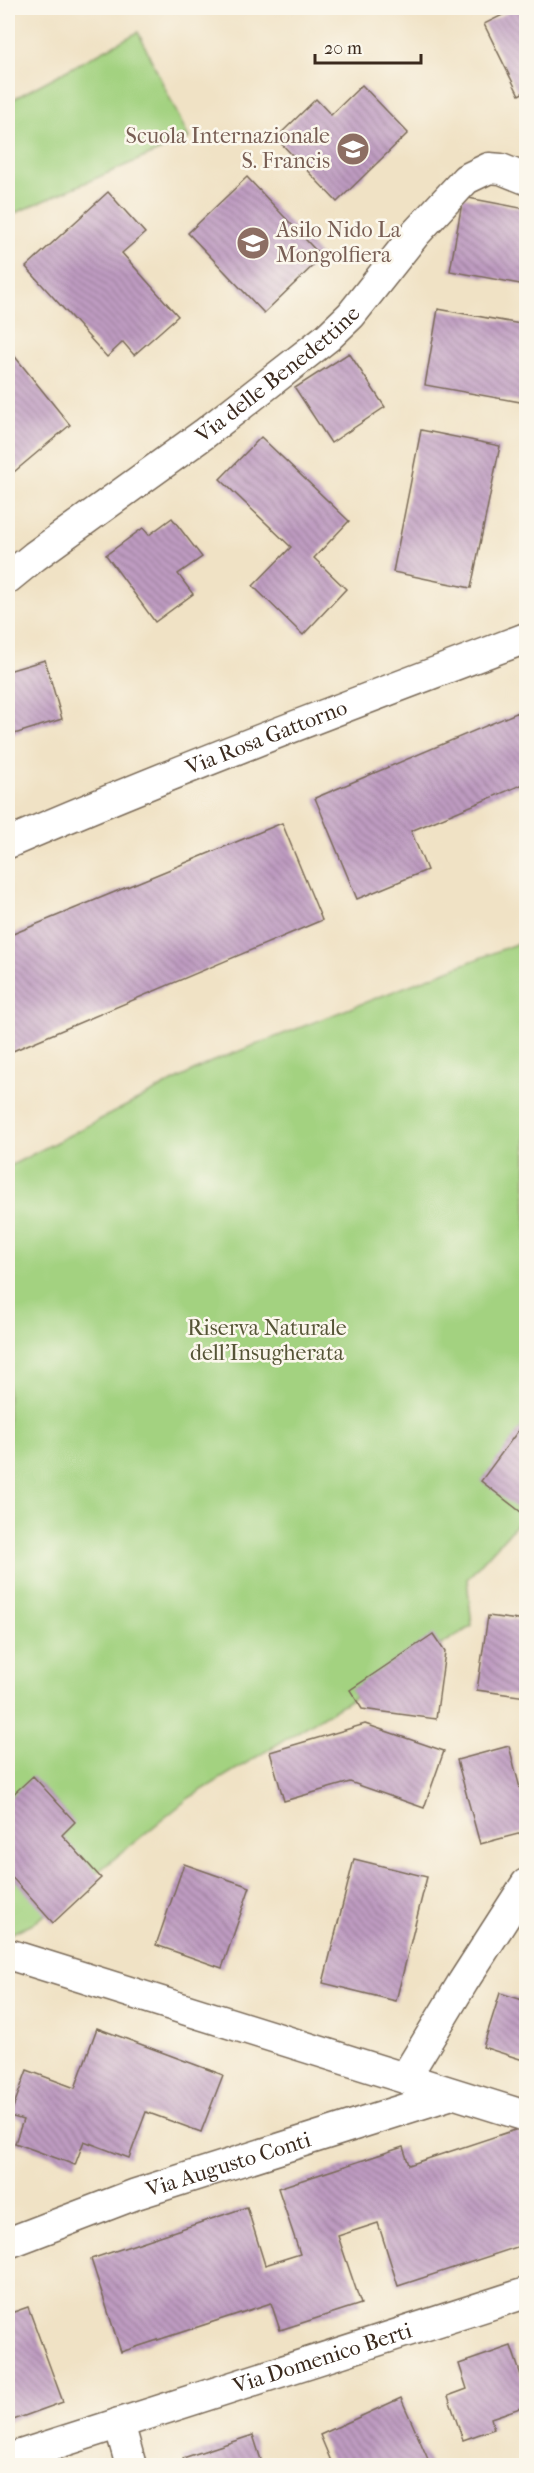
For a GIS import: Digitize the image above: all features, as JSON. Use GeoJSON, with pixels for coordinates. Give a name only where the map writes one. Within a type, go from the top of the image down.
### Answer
{"type":"FeatureCollection","features":[{"type":"Feature","properties":{"kind":"street","name":"Via delle Benedettine"},"geometry":{"type":"LineString","coordinates":[[8,578],[204,434],[328,337],[351,315],[416,233],[466,179],[476,172],[489,168],[501,169],[526,179]]}},
{"type":"Feature","properties":{"kind":"street","name":"Via Rosa Gattorno"},"geometry":{"type":"LineString","coordinates":[[8,843],[121,794],[290,727],[526,638]]}},
{"type":"Feature","properties":{"kind":"street"},"geometry":{"type":"LineString","coordinates":[[405,2078],[526,1884]]}},
{"type":"Feature","properties":{"kind":"street"},"geometry":{"type":"LineString","coordinates":[[8,1954],[526,2116]]}},
{"type":"Feature","properties":{"kind":"street","name":"Via Augusto Conti"},"geometry":{"type":"LineString","coordinates":[[8,2243],[136,2194],[452,2094]]}},
{"type":"Feature","properties":{"kind":"street","name":"Via Domenico Berti"},"geometry":{"type":"LineString","coordinates":[[8,2459],[526,2293]]}},
{"type":"Feature","properties":{"kind":"street"},"geometry":{"type":"LineString","coordinates":[[119,2423],[131,2466]]}},
{"type":"Feature","properties":{"kind":"green space"},"geometry":{"type":"Polygon","coordinates":[[[138,32],[189,138],[8,216],[8,102],[138,32]]]}},
{"type":"Feature","properties":{"kind":"green space","name":"Riserva Naturale dell'Insugherata"},"geometry":{"type":"Polygon","coordinates":[[[526,940],[526,1514],[467,1579],[472,1626],[189,1798],[37,1921],[8,1935],[8,1167],[211,1062],[526,940]]]}},
{"type":"Feature","properties":{"kind":"building"},"geometry":{"type":"Polygon","coordinates":[[[517,8],[526,8],[526,91],[519,95],[484,24],[517,8]]]}},
{"type":"Feature","properties":{"kind":"building"},"geometry":{"type":"Polygon","coordinates":[[[362,85],[408,133],[337,202],[276,138],[316,99],[331,115],[362,85]]]}},
{"type":"Feature","properties":{"kind":"building"},"geometry":{"type":"Polygon","coordinates":[[[247,177],[322,257],[264,313],[188,233],[247,177]]]}},
{"type":"Feature","properties":{"kind":"building"},"geometry":{"type":"Polygon","coordinates":[[[108,192],[145,233],[122,253],[178,316],[134,355],[123,342],[107,357],[26,267],[108,192]]]}},
{"type":"Feature","properties":{"kind":"building"},"geometry":{"type":"Polygon","coordinates":[[[463,197],[526,209],[526,285],[450,271],[463,197]]]}},
{"type":"Feature","properties":{"kind":"building"},"geometry":{"type":"Polygon","coordinates":[[[438,309],[526,325],[526,403],[425,385],[438,309]]]}},
{"type":"Feature","properties":{"kind":"building"},"geometry":{"type":"Polygon","coordinates":[[[8,348],[70,425],[8,477],[8,348]]]}},
{"type":"Feature","properties":{"kind":"building"},"geometry":{"type":"Polygon","coordinates":[[[349,353],[385,407],[331,443],[295,388],[349,353]]]}},
{"type":"Feature","properties":{"kind":"building"},"geometry":{"type":"Polygon","coordinates":[[[421,430],[500,446],[471,588],[393,572],[421,430]]]}},
{"type":"Feature","properties":{"kind":"building"},"geometry":{"type":"Polygon","coordinates":[[[261,437],[349,521],[314,558],[346,589],[303,635],[253,586],[291,547],[220,479],[261,437]]]}},
{"type":"Feature","properties":{"kind":"building"},"geometry":{"type":"Polygon","coordinates":[[[172,518],[202,557],[178,574],[193,594],[155,622],[106,555],[143,528],[149,535],[172,518]]]}},
{"type":"Feature","properties":{"kind":"building"},"geometry":{"type":"Polygon","coordinates":[[[45,660],[62,719],[8,736],[8,671],[45,660]]]}},
{"type":"Feature","properties":{"kind":"building"},"geometry":{"type":"Polygon","coordinates":[[[526,709],[526,783],[411,831],[427,870],[357,899],[315,798],[526,709]]]}},
{"type":"Feature","properties":{"kind":"building"},"geometry":{"type":"Polygon","coordinates":[[[282,823],[322,920],[8,1053],[8,936],[282,823]]]}},
{"type":"Feature","properties":{"kind":"building"},"geometry":{"type":"Polygon","coordinates":[[[526,1420],[526,1516],[481,1481],[526,1420]]]}},
{"type":"Feature","properties":{"kind":"building"},"geometry":{"type":"Polygon","coordinates":[[[488,1616],[526,1621],[526,1697],[477,1690],[488,1616]]]}},
{"type":"Feature","properties":{"kind":"building"},"geometry":{"type":"Polygon","coordinates":[[[433,1634],[445,1652],[436,1719],[362,1709],[350,1690],[433,1634]]]}},
{"type":"Feature","properties":{"kind":"building"},"geometry":{"type":"Polygon","coordinates":[[[365,1724],[444,1751],[424,1808],[350,1782],[284,1801],[270,1752],[365,1724]]]}},
{"type":"Feature","properties":{"kind":"building"},"geometry":{"type":"Polygon","coordinates":[[[509,1746],[526,1811],[526,1832],[480,1844],[457,1760],[509,1746]]]}},
{"type":"Feature","properties":{"kind":"building"},"geometry":{"type":"Polygon","coordinates":[[[33,1776],[75,1822],[62,1835],[101,1878],[53,1923],[8,1873],[8,1799],[33,1776]]]}},
{"type":"Feature","properties":{"kind":"building"},"geometry":{"type":"Polygon","coordinates":[[[354,1859],[427,1877],[396,2001],[323,1983],[354,1859]]]}},
{"type":"Feature","properties":{"kind":"building"},"geometry":{"type":"Polygon","coordinates":[[[184,1864],[250,1887],[222,1968],[156,1945],[184,1864]]]}},
{"type":"Feature","properties":{"kind":"building"},"geometry":{"type":"Polygon","coordinates":[[[500,1993],[526,2001],[526,2061],[483,2047],[500,1993]]]}},
{"type":"Feature","properties":{"kind":"building"},"geometry":{"type":"Polygon","coordinates":[[[97,2028],[223,2075],[201,2132],[146,2112],[129,2158],[84,2141],[75,2165],[15,2143],[23,2120],[10,2116],[27,2070],[75,2088],[97,2028]]]}},
{"type":"Feature","properties":{"kind":"building"},"geometry":{"type":"Polygon","coordinates":[[[518,2129],[526,2154],[526,2244],[398,2286],[378,2223],[338,2236],[361,2304],[280,2330],[271,2303],[121,2352],[91,2259],[247,2207],[265,2265],[300,2254],[278,2188],[403,2147],[409,2165],[518,2129]]]}},
{"type":"Feature","properties":{"kind":"building"},"geometry":{"type":"Polygon","coordinates":[[[28,2307],[63,2402],[8,2422],[8,2314],[28,2307]]]}},
{"type":"Feature","properties":{"kind":"building"},"geometry":{"type":"Polygon","coordinates":[[[511,2346],[526,2390],[526,2406],[491,2418],[494,2429],[463,2440],[448,2396],[467,2389],[459,2364],[511,2346]]]}},
{"type":"Feature","properties":{"kind":"building"},"geometry":{"type":"Polygon","coordinates":[[[401,2398],[431,2466],[333,2466],[320,2435],[401,2398]]]}},
{"type":"Feature","properties":{"kind":"building"},"geometry":{"type":"Polygon","coordinates":[[[253,2435],[263,2466],[186,2466],[183,2458],[253,2435]]]}},
{"type":"Feature","properties":{"kind":"building"},"geometry":{"type":"Polygon","coordinates":[[[526,2451],[526,2466],[518,2466],[526,2451]]]}},
{"type":"Feature","properties":{"kind":"place","name":"Scuola Internazionale S. Francis"},"geometry":{"type":"Point","coordinates":[353,149]}},
{"type":"Feature","properties":{"kind":"place","name":"Asilo Nido La Mongolfiera"},"geometry":{"type":"Point","coordinates":[253,243]}}]}
